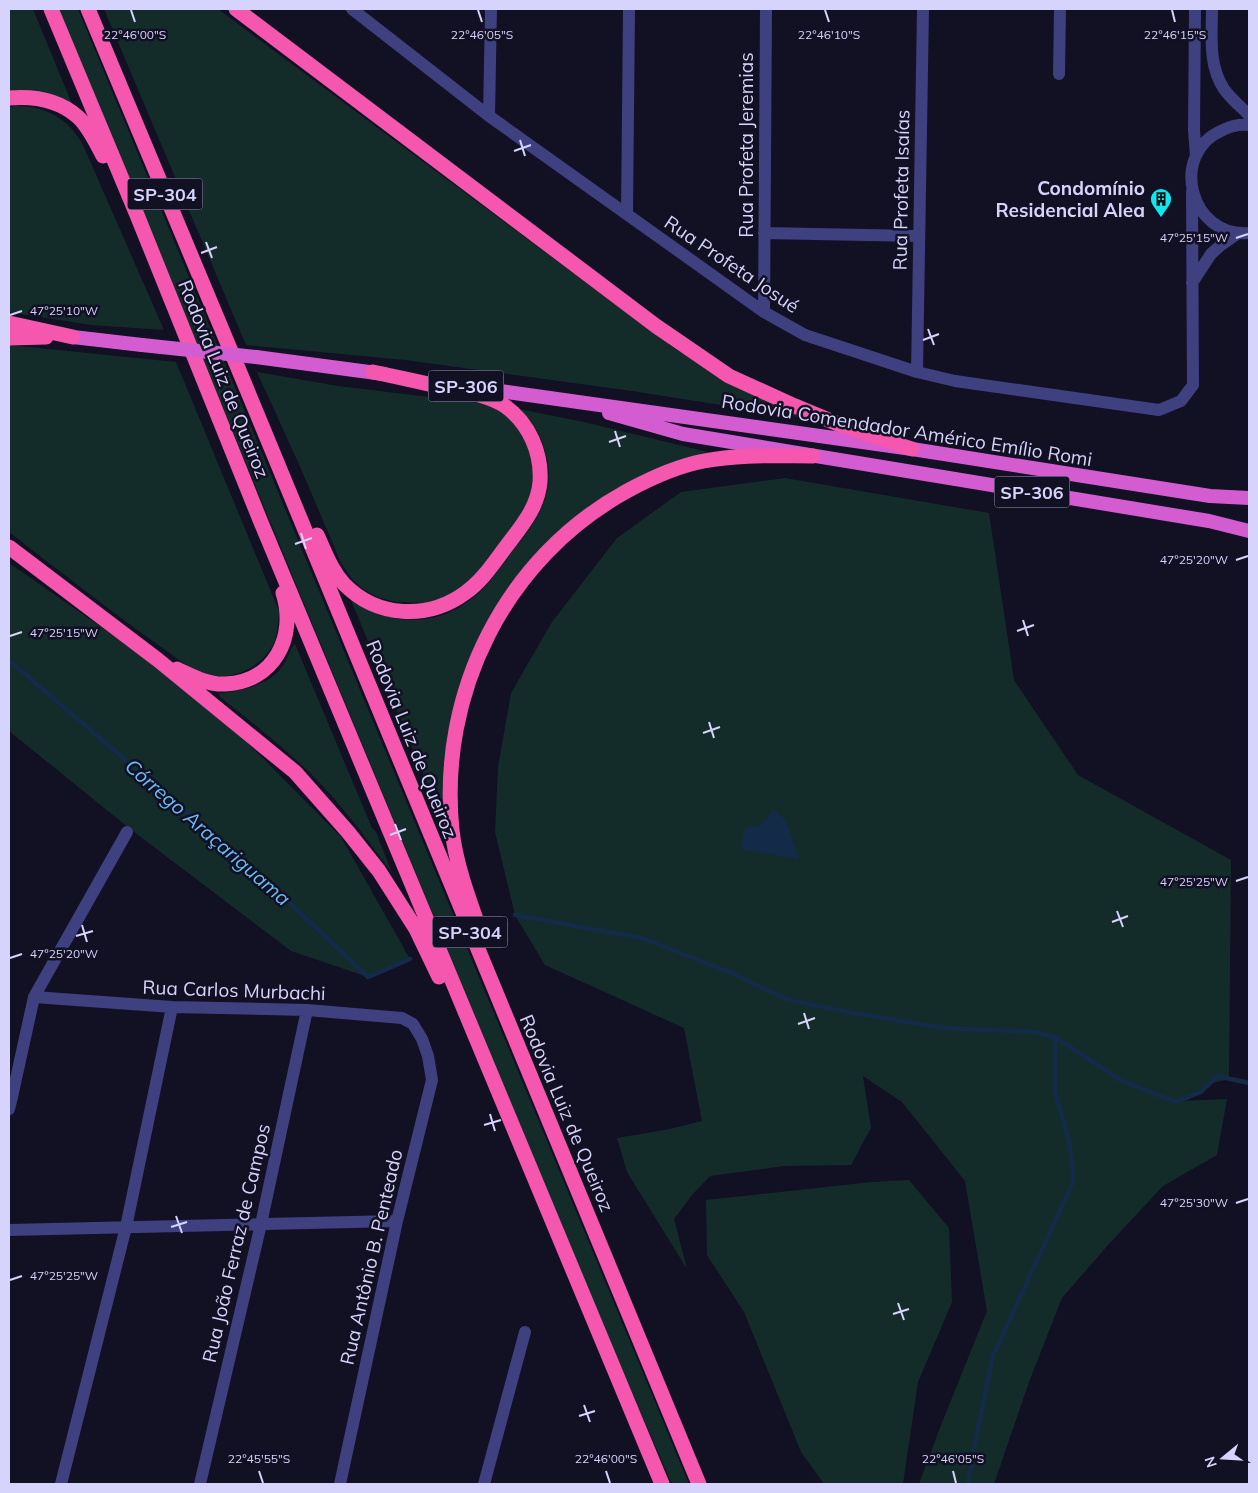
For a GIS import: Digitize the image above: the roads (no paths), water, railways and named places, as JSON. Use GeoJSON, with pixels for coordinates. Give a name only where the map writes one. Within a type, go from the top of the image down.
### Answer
{"type":"FeatureCollection","features":[{"type":"Feature","properties":{"kind":"highway","name":"Rodovia Luiz de Queiroz"},"geometry":{"type":"LineString","coordinates":[[51,9],[137,215],[260,520],[662,1484]]}},
{"type":"Feature","properties":{"kind":"highway","name":"Rodovia Luiz de Queiroz"},"geometry":{"type":"LineString","coordinates":[[88,9],[699,1484]]}},
{"type":"Feature","properties":{"kind":"highway"},"geometry":{"type":"LineString","coordinates":[[236,9],[656,326],[729,376],[843,426],[912,449]]}},
{"type":"Feature","properties":{"kind":"highway"},"geometry":{"type":"LineString","coordinates":[[9,98],[42,99],[61,105],[79,118],[95,141],[137,215]]}},
{"type":"Feature","properties":{"kind":"highway"},"geometry":{"type":"LineString","coordinates":[[9,323],[73,337]]}},
{"type":"Feature","properties":{"kind":"highway"},"geometry":{"type":"LineString","coordinates":[[9,338],[73,337]]}},
{"type":"Feature","properties":{"kind":"highway","name":"Rodovia Comendador Américo Emílio Romi"},"geometry":{"type":"LineString","coordinates":[[73,337],[373,372],[912,449],[1210,496],[1249,498]]}},
{"type":"Feature","properties":{"kind":"highway"},"geometry":{"type":"LineString","coordinates":[[243,380],[332,568],[344,584],[359,597],[376,606],[404,612],[432,610],[450,603],[466,593],[483,578],[523,525],[535,505],[540,482],[540,459],[530,434],[518,417],[503,405],[482,396],[373,372]]}},
{"type":"Feature","properties":{"kind":"highway","name":"Rodovia Comendador Américo Emílio Romi"},"geometry":{"type":"LineString","coordinates":[[559,400],[683,434],[1209,521],[1249,532]]}},
{"type":"Feature","properties":{"kind":"highway"},"geometry":{"type":"LineString","coordinates":[[530,1077],[470,902],[452,832],[450,772],[455,731],[469,681],[485,640],[511,596],[536,564],[569,531],[601,506],[620,495],[662,474],[705,460],[743,457],[813,456]]}},
{"type":"Feature","properties":{"kind":"highway"},"geometry":{"type":"LineString","coordinates":[[158,660],[197,679],[225,684],[255,676],[266,669],[273,661],[279,652],[286,630],[286,605],[260,520]]}},
{"type":"Feature","properties":{"kind":"highway"},"geometry":{"type":"LineString","coordinates":[[9,547],[158,660],[295,772],[336,817],[379,871],[416,929],[549,1216]]}},
{"type":"Feature","properties":{"kind":"street","name":"Rua Profeta Josué"},"geometry":{"type":"LineString","coordinates":[[352,9],[489,116],[764,312],[806,335],[917,372],[955,381],[1159,410],[1181,401],[1193,385],[1192,283],[1189,237],[1192,192],[1191,173],[1196,156]]}},
{"type":"Feature","properties":{"kind":"street"},"geometry":{"type":"LineString","coordinates":[[489,116],[490,9]]}},
{"type":"Feature","properties":{"kind":"street"},"geometry":{"type":"LineString","coordinates":[[627,214],[629,9]]}},
{"type":"Feature","properties":{"kind":"street","name":"Rua Profeta Jeremias"},"geometry":{"type":"LineString","coordinates":[[764,312],[766,9]]}},
{"type":"Feature","properties":{"kind":"street","name":"Rua Profeta Isaías"},"geometry":{"type":"LineString","coordinates":[[917,372],[923,9]]}},
{"type":"Feature","properties":{"kind":"street"},"geometry":{"type":"LineString","coordinates":[[1059,74],[1060,9]]}},
{"type":"Feature","properties":{"kind":"street"},"geometry":{"type":"LineString","coordinates":[[1195,9],[1194,130],[1196,156]]}},
{"type":"Feature","properties":{"kind":"street"},"geometry":{"type":"LineString","coordinates":[[1212,9],[1212,48],[1215,72],[1225,90],[1249,115]]}},
{"type":"Feature","properties":{"kind":"street"},"geometry":{"type":"LineString","coordinates":[[1196,156],[1204,143],[1216,132],[1230,126],[1249,125]]}},
{"type":"Feature","properties":{"kind":"street"},"geometry":{"type":"LineString","coordinates":[[1192,192],[1197,204],[1209,220],[1226,230],[1245,234]]}},
{"type":"Feature","properties":{"kind":"street"},"geometry":{"type":"LineString","coordinates":[[764,233],[918,236]]}},
{"type":"Feature","properties":{"kind":"street"},"geometry":{"type":"LineString","coordinates":[[1192,283],[1211,254],[1221,245],[1245,234]]}},
{"type":"Feature","properties":{"kind":"street"},"geometry":{"type":"LineString","coordinates":[[10,1101],[34,997],[127,832]]}},
{"type":"Feature","properties":{"kind":"street","name":"Rua Carlos Murbachi"},"geometry":{"type":"LineString","coordinates":[[34,997],[172,1007],[307,1010],[402,1018],[413,1024],[422,1039]]}},
{"type":"Feature","properties":{"kind":"street"},"geometry":{"type":"LineString","coordinates":[[61,1484],[126,1227],[172,1007]]}},
{"type":"Feature","properties":{"kind":"street","name":"Rua João Ferraz de Campos"},"geometry":{"type":"LineString","coordinates":[[200,1484],[261,1224],[307,1010]]}},
{"type":"Feature","properties":{"kind":"street","name":"Rua Antônio B. Penteado"},"geometry":{"type":"LineString","coordinates":[[340,1484],[397,1221],[432,1080],[428,1056],[422,1039]]}},
{"type":"Feature","properties":{"kind":"street"},"geometry":{"type":"LineString","coordinates":[[9,1230],[397,1221]]}},
{"type":"Feature","properties":{"kind":"street"},"geometry":{"type":"LineString","coordinates":[[484,1484],[525,1332]]}},
{"type":"Feature","properties":{"kind":"water"},"geometry":{"type":"Polygon","coordinates":[[[774,809],[786,821],[799,859],[741,849],[745,828],[761,825],[774,809]]]}},
{"type":"Feature","properties":{"kind":"waterway","name":"Córrego Araçariguama"},"geometry":{"type":"LineString","coordinates":[[9,662],[257,872],[368,977],[410,959]]}},
{"type":"Feature","properties":{"kind":"waterway","name":"Córrego Araçariguama"},"geometry":{"type":"LineString","coordinates":[[515,915],[642,938],[729,972],[788,1000],[944,1028],[1033,1032],[1055,1037],[1122,1081],[1176,1102],[1201,1092],[1217,1076],[1249,1083]]}},
{"type":"Feature","properties":{"kind":"waterway"},"geometry":{"type":"LineString","coordinates":[[968,1484],[993,1356],[1074,1180],[1069,1141],[1055,1091],[1055,1037]]}},
{"type":"Feature","properties":{"kind":"place","name":"Condomínio Residencial Alea"},"geometry":{"type":"Point","coordinates":[1161,218]}}]}
